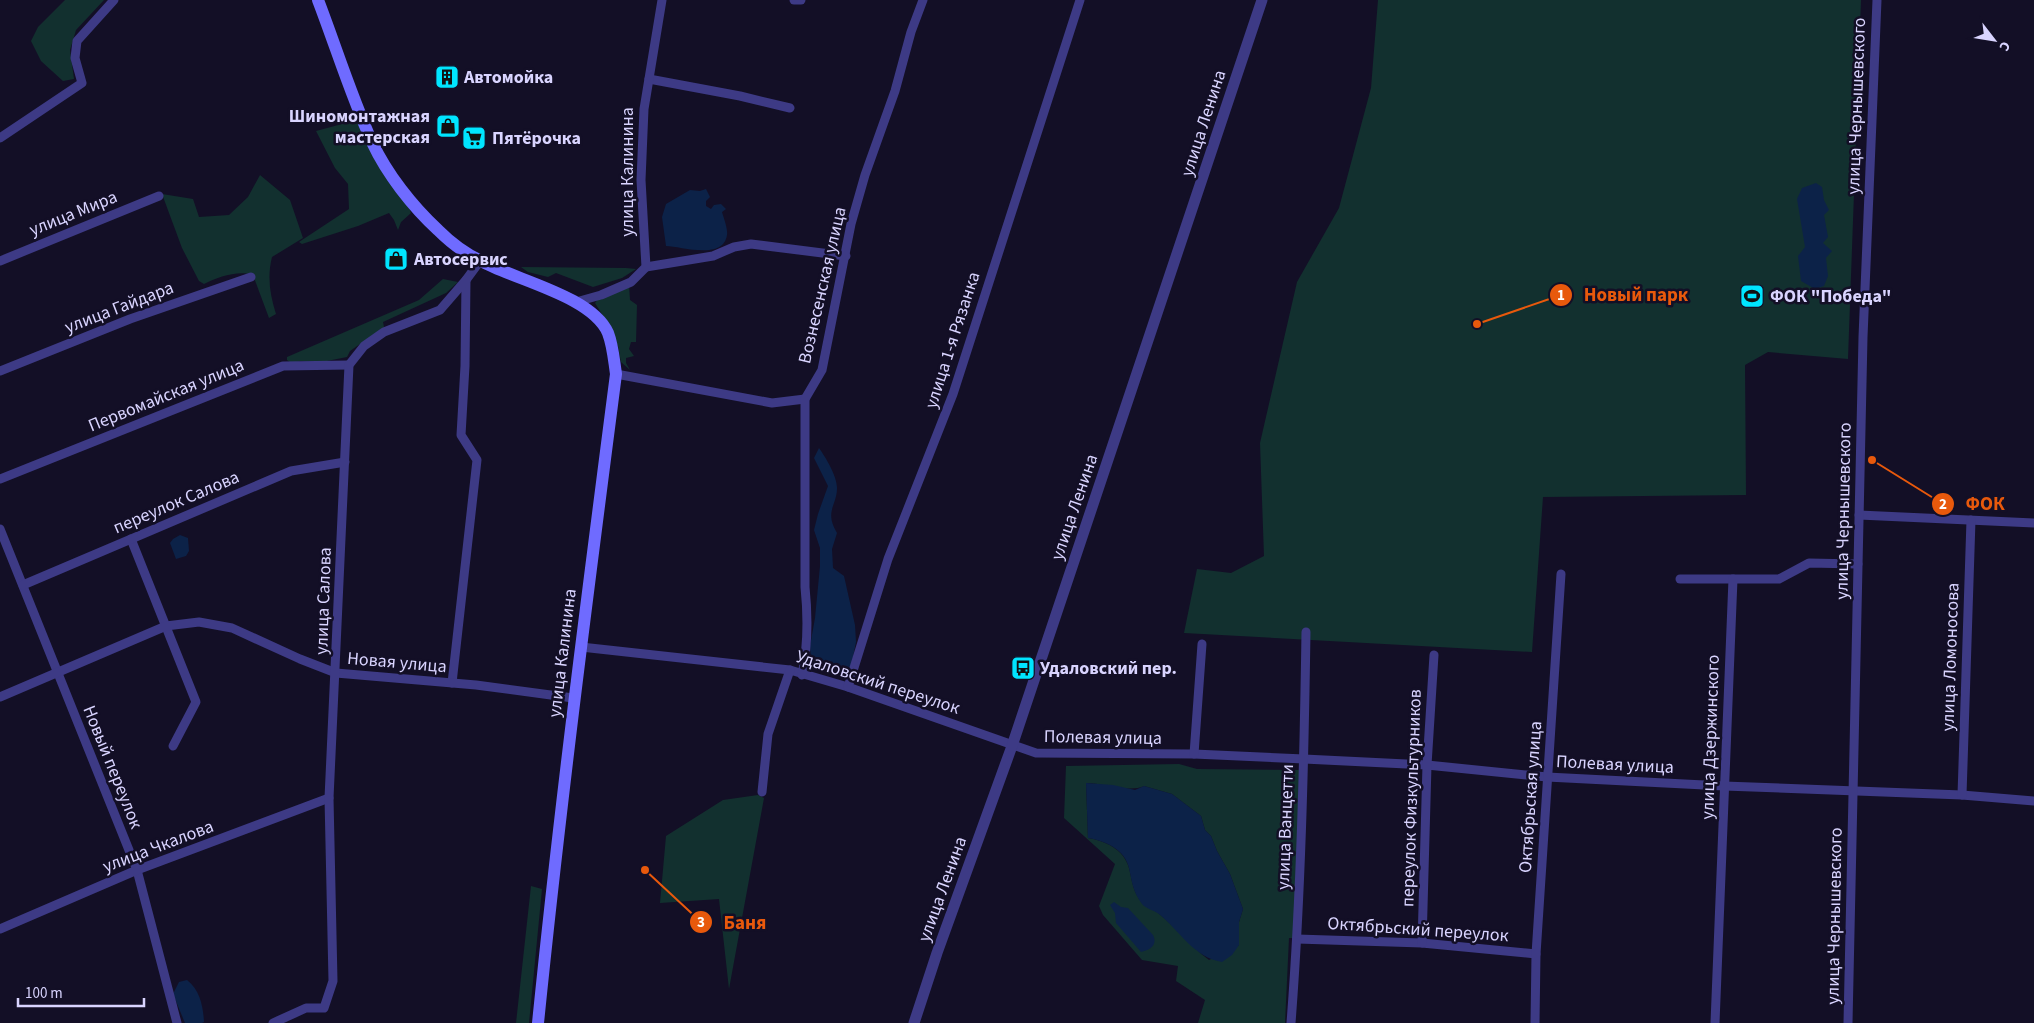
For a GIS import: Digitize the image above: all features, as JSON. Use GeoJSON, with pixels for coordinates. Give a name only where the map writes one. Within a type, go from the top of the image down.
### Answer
{"type":"FeatureCollection","features":[{"type":"Feature","properties":{"kind":"main road","name":"улица Калинина"},"geometry":{"type":"LineString","coordinates":[[318,0],[373,143],[408,198],[439,232],[480,261],[576,302],[595,317],[607,332],[614,355],[616,374],[574,698],[538,1023]]}},
{"type":"Feature","properties":{"kind":"street"},"geometry":{"type":"LineString","coordinates":[[0,138],[82,83],[75,58],[77,41],[114,0]]}},
{"type":"Feature","properties":{"kind":"street","name":"улица Калинина"},"geometry":{"type":"LineString","coordinates":[[646,267],[641,180],[644,109],[662,0]]}},
{"type":"Feature","properties":{"kind":"street"},"geometry":{"type":"LineString","coordinates":[[794,0],[801,0]]}},
{"type":"Feature","properties":{"kind":"street","name":"Вознесенская улица"},"geometry":{"type":"LineString","coordinates":[[805,399],[822,370],[851,224],[865,175],[895,91],[911,32],[923,0]]}},
{"type":"Feature","properties":{"kind":"street","name":"улица 1-я Рязанка"},"geometry":{"type":"LineString","coordinates":[[848,687],[888,559],[953,394],[1080,0]]}},
{"type":"Feature","properties":{"kind":"street","name":"улица Ленина"},"geometry":{"type":"LineString","coordinates":[[914,1023],[937,953],[1012,746],[1262,0]]}},
{"type":"Feature","properties":{"kind":"street","name":"улица Чернышевского"},"geometry":{"type":"LineString","coordinates":[[1848,1023],[1859,516],[1868,196],[1876,0]]}},
{"type":"Feature","properties":{"kind":"street"},"geometry":{"type":"LineString","coordinates":[[649,79],[740,96],[790,108]]}},
{"type":"Feature","properties":{"kind":"street","name":"улица Мира"},"geometry":{"type":"LineString","coordinates":[[0,261],[159,196]]}},
{"type":"Feature","properties":{"kind":"street"},"geometry":{"type":"LineString","coordinates":[[576,302],[600,295],[631,282],[646,267],[713,256],[734,247],[752,244],[846,256]]}},
{"type":"Feature","properties":{"kind":"street"},"geometry":{"type":"LineString","coordinates":[[349,365],[364,346],[384,332],[440,310],[480,261]]}},
{"type":"Feature","properties":{"kind":"street","name":"улица Гайдара"},"geometry":{"type":"LineString","coordinates":[[0,371],[130,319],[250,277]]}},
{"type":"Feature","properties":{"kind":"street"},"geometry":{"type":"LineString","coordinates":[[452,683],[477,460],[461,435],[465,366],[466,280]]}},
{"type":"Feature","properties":{"kind":"street","name":"улица Салова"},"geometry":{"type":"LineString","coordinates":[[272,1023],[306,1008],[324,1008],[333,981],[329,798],[349,365]]}},
{"type":"Feature","properties":{"kind":"street","name":"Первомайская улица"},"geometry":{"type":"LineString","coordinates":[[0,480],[283,366],[349,365]]}},
{"type":"Feature","properties":{"kind":"street"},"geometry":{"type":"LineString","coordinates":[[616,374],[772,402],[805,399],[805,587],[807,609],[806,658],[802,674]]}},
{"type":"Feature","properties":{"kind":"street","name":"переулок Салова"},"geometry":{"type":"LineString","coordinates":[[23,585],[291,471],[345,462]]}},
{"type":"Feature","properties":{"kind":"street"},"geometry":{"type":"LineString","coordinates":[[1859,516],[2034,523]]}},
{"type":"Feature","properties":{"kind":"street","name":"улица Ломоносова"},"geometry":{"type":"LineString","coordinates":[[1962,795],[1971,520]]}},
{"type":"Feature","properties":{"kind":"street","name":"Новый переулок"},"geometry":{"type":"LineString","coordinates":[[0,529],[137,870],[177,1023]]}},
{"type":"Feature","properties":{"kind":"street"},"geometry":{"type":"LineString","coordinates":[[131,539],[196,702],[174,746]]}},
{"type":"Feature","properties":{"kind":"street"},"geometry":{"type":"LineString","coordinates":[[1680,579],[1779,579],[1810,563],[1858,564]]}},
{"type":"Feature","properties":{"kind":"street","name":"Октябрьская улица"},"geometry":{"type":"LineString","coordinates":[[1535,1023],[1536,954],[1561,574]]}},
{"type":"Feature","properties":{"kind":"street","name":"улица Дзержинского"},"geometry":{"type":"LineString","coordinates":[[1715,1023],[1734,579]]}},
{"type":"Feature","properties":{"kind":"street","name":"Новая улица"},"geometry":{"type":"LineString","coordinates":[[0,697],[166,626],[199,622],[232,628],[300,659],[336,672],[452,683],[574,698]]}},
{"type":"Feature","properties":{"kind":"street","name":"улица Ванцетти"},"geometry":{"type":"LineString","coordinates":[[1291,1023],[1297,939],[1304,759],[1306,632]]}},
{"type":"Feature","properties":{"kind":"street"},"geometry":{"type":"LineString","coordinates":[[1194,754],[1202,644]]}},
{"type":"Feature","properties":{"kind":"street","name":"Удаловский переулок"},"geometry":{"type":"LineString","coordinates":[[581,647],[790,670],[848,687],[1012,746]]}},
{"type":"Feature","properties":{"kind":"street","name":"переулок Физкультурников"},"geometry":{"type":"LineString","coordinates":[[1422,943],[1427,765],[1434,655]]}},
{"type":"Feature","properties":{"kind":"street"},"geometry":{"type":"LineString","coordinates":[[762,792],[768,734],[790,670]]}},
{"type":"Feature","properties":{"kind":"street","name":"Полевая улица"},"geometry":{"type":"LineString","coordinates":[[1012,746],[1036,753],[1194,754],[1304,759],[1427,765],[1547,777],[1962,795],[2034,801]]}},
{"type":"Feature","properties":{"kind":"street","name":"улица Чкалова"},"geometry":{"type":"LineString","coordinates":[[0,929],[137,870],[329,798]]}},
{"type":"Feature","properties":{"kind":"street","name":"Октябрьский переулок"},"geometry":{"type":"LineString","coordinates":[[1297,939],[1422,943],[1536,954]]}},
{"type":"Feature","properties":{"kind":"green space"},"geometry":{"type":"Polygon","coordinates":[[[65,0],[104,0],[76,30],[70,50],[74,79],[63,81],[41,61],[31,41],[38,27],[65,0]]]}},
{"type":"Feature","properties":{"kind":"green space"},"geometry":{"type":"Polygon","coordinates":[[[1378,0],[1861,0],[1848,359],[1768,352],[1745,365],[1746,495],[1543,497],[1532,652],[1184,633],[1197,569],[1231,573],[1264,556],[1260,443],[1297,282],[1339,208],[1371,88],[1378,0]]]}},
{"type":"Feature","properties":{"kind":"green space"},"geometry":{"type":"Polygon","coordinates":[[[357,120],[407,202],[411,213],[401,222],[398,230],[389,213],[358,226],[302,244],[299,242],[349,209],[348,184],[335,168],[316,131],[357,120]]]}},
{"type":"Feature","properties":{"kind":"green space"},"geometry":{"type":"Polygon","coordinates":[[[260,175],[290,200],[303,238],[272,257],[270,286],[276,314],[269,318],[253,275],[235,274],[204,284],[199,281],[182,248],[162,194],[193,199],[199,217],[229,215],[248,197],[260,175]]]}},
{"type":"Feature","properties":{"kind":"green space"},"geometry":{"type":"Polygon","coordinates":[[[521,267],[636,269],[622,278],[593,287],[556,273],[548,277],[528,272],[521,267]]]}},
{"type":"Feature","properties":{"kind":"green space"},"geometry":{"type":"Polygon","coordinates":[[[443,279],[458,282],[446,293],[383,322],[384,327],[350,351],[347,357],[322,362],[301,361],[291,363],[287,360],[287,357],[419,300],[443,279]]]}},
{"type":"Feature","properties":{"kind":"green space"},"geometry":{"type":"Polygon","coordinates":[[[629,285],[630,300],[637,305],[636,342],[631,342],[629,349],[634,356],[626,358],[626,363],[630,370],[621,362],[618,346],[610,327],[595,303],[598,299],[629,285]]]}},
{"type":"Feature","properties":{"kind":"green space"},"geometry":{"type":"Polygon","coordinates":[[[1179,764],[1197,769],[1301,770],[1293,938],[1289,938],[1285,1023],[1198,1023],[1205,1000],[1176,981],[1178,966],[1142,960],[1103,915],[1099,906],[1115,864],[1064,818],[1066,766],[1179,764]],[[1086,783],[1088,838],[1101,841],[1113,847],[1123,856],[1129,868],[1135,890],[1142,903],[1165,918],[1209,960],[1239,945],[1239,922],[1243,909],[1230,874],[1211,836],[1205,830],[1201,816],[1172,794],[1144,786],[1124,788],[1086,783]]]}},
{"type":"Feature","properties":{"kind":"green space"},"geometry":{"type":"Polygon","coordinates":[[[758,795],[764,798],[729,989],[719,899],[660,903],[666,836],[723,800],[758,795]]]}},
{"type":"Feature","properties":{"kind":"green space"},"geometry":{"type":"Polygon","coordinates":[[[531,886],[542,889],[529,1023],[516,1023],[531,886]]]}},
{"type":"Feature","properties":{"kind":"water"},"geometry":{"type":"Polygon","coordinates":[[[1816,183],[1822,187],[1824,200],[1829,210],[1824,215],[1828,237],[1823,243],[1832,251],[1826,258],[1828,276],[1824,286],[1815,289],[1801,281],[1798,256],[1805,247],[1797,199],[1802,188],[1816,183]]]}},
{"type":"Feature","properties":{"kind":"water"},"geometry":{"type":"Polygon","coordinates":[[[706,189],[710,197],[706,201],[706,206],[711,209],[714,205],[721,204],[726,209],[722,212],[727,233],[724,243],[718,248],[710,250],[666,246],[662,217],[666,204],[690,190],[700,191],[706,189]]]}},
{"type":"Feature","properties":{"kind":"water"},"geometry":{"type":"Polygon","coordinates":[[[819,448],[831,467],[837,483],[831,514],[837,533],[832,549],[833,568],[844,576],[855,625],[856,642],[851,667],[843,675],[818,667],[811,659],[810,646],[820,566],[820,548],[814,530],[828,486],[814,458],[819,448]]]}},
{"type":"Feature","properties":{"kind":"water"},"geometry":{"type":"Polygon","coordinates":[[[180,535],[188,538],[189,551],[186,556],[176,559],[170,543],[180,535]]]}},
{"type":"Feature","properties":{"kind":"water"},"geometry":{"type":"Polygon","coordinates":[[[1086,783],[1113,785],[1135,790],[1144,786],[1172,794],[1201,816],[1205,830],[1211,836],[1230,874],[1243,909],[1239,922],[1239,945],[1232,955],[1222,962],[1203,955],[1159,914],[1142,904],[1135,891],[1127,861],[1119,851],[1101,841],[1088,838],[1086,783]]]}},
{"type":"Feature","properties":{"kind":"water"},"geometry":{"type":"Polygon","coordinates":[[[1114,902],[1121,907],[1128,908],[1153,935],[1154,944],[1150,948],[1141,952],[1116,923],[1115,913],[1110,905],[1114,902]]]}},
{"type":"Feature","properties":{"kind":"water"},"geometry":{"type":"Polygon","coordinates":[[[187,980],[195,989],[202,1004],[204,1022],[202,1023],[185,1023],[173,994],[179,982],[187,980]]]}},
{"type":"Feature","properties":{"kind":"place","name":"Автомойка"},"geometry":{"type":"Point","coordinates":[447,77]}},
{"type":"Feature","properties":{"kind":"place","name":"Шиномонтажная мастерская"},"geometry":{"type":"Point","coordinates":[448,126]}},
{"type":"Feature","properties":{"kind":"place","name":"Пятёрочка"},"geometry":{"type":"Point","coordinates":[474,138]}},
{"type":"Feature","properties":{"kind":"place","name":"Автосервис"},"geometry":{"type":"Point","coordinates":[396,259]}},
{"type":"Feature","properties":{"kind":"place","name":"ФОК \"Победа\""},"geometry":{"type":"Point","coordinates":[1752,296]}},
{"type":"Feature","properties":{"kind":"place","name":"Новый парк"},"geometry":{"type":"Point","coordinates":[1477,324]}},
{"type":"Feature","properties":{"kind":"place","name":"ФОК"},"geometry":{"type":"Point","coordinates":[1872,460]}},
{"type":"Feature","properties":{"kind":"place","name":"Удаловский пер."},"geometry":{"type":"Point","coordinates":[1023,668]}},
{"type":"Feature","properties":{"kind":"place","name":"Баня"},"geometry":{"type":"Point","coordinates":[645,870]}}]}
